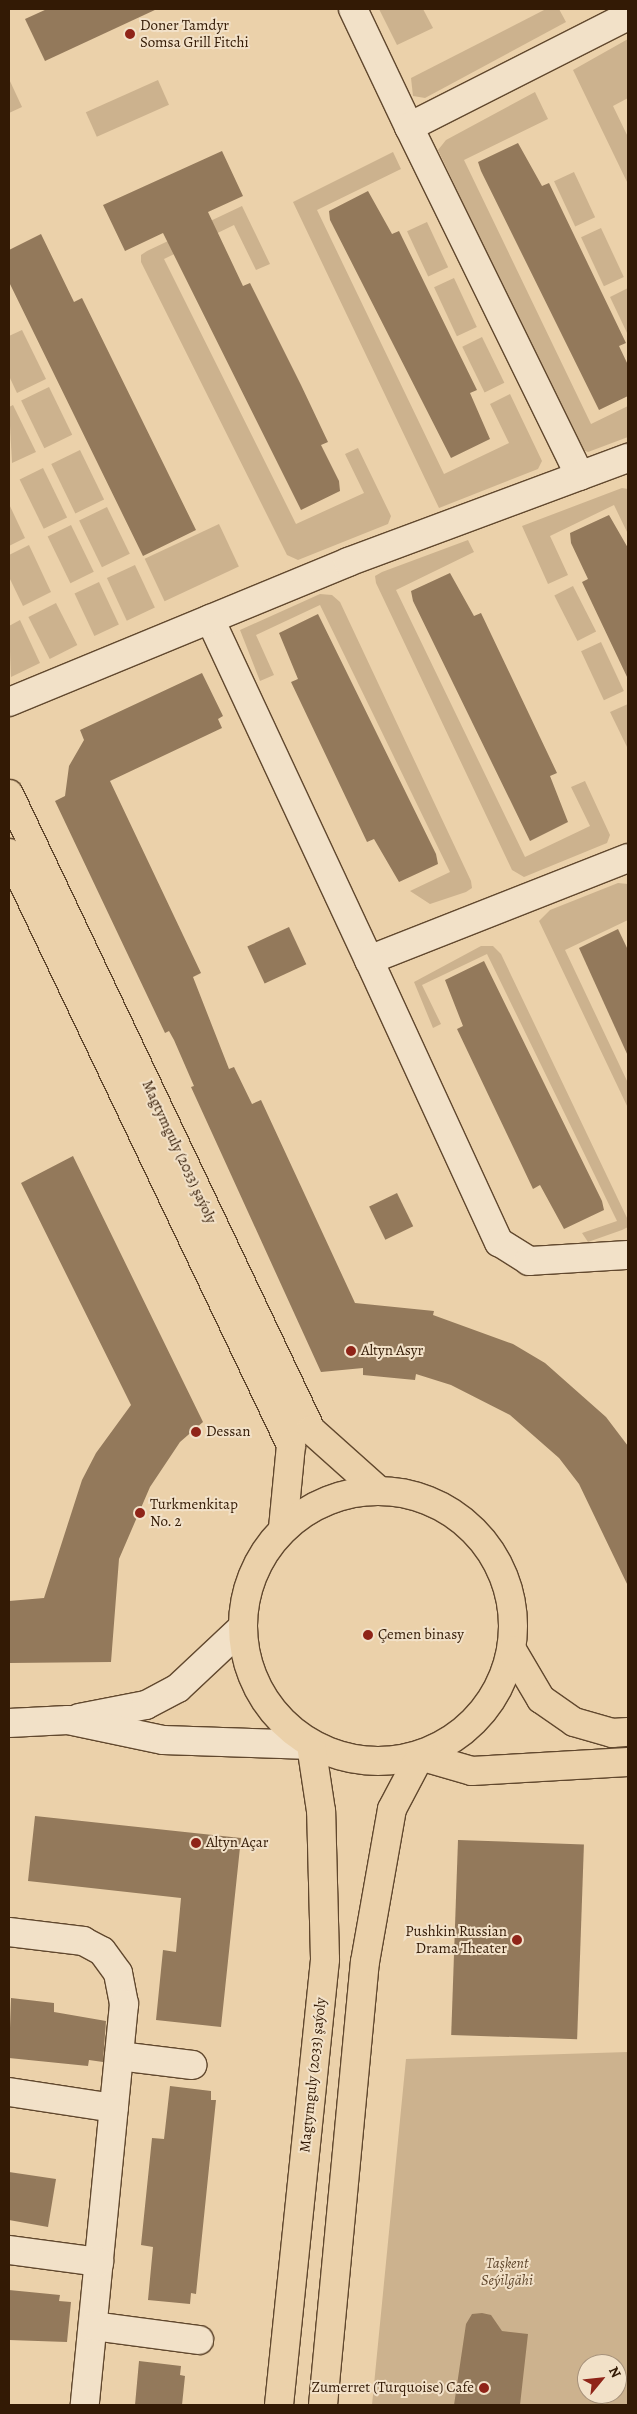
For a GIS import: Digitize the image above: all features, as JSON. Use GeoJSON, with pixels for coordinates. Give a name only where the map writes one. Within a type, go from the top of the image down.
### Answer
{"type":"FeatureCollection","features":[{"type":"Feature","properties":{"kind":"main road","name":"Magtymguly (2033) şaýoly"},"geometry":{"type":"LineString","coordinates":[[9,794],[312,1430],[377,1489]]}},
{"type":"Feature","properties":{"kind":"main road","name":"Magtymguly (2033) şaýoly"},"geometry":{"type":"LineString","coordinates":[[9,853],[291,1446],[283,1528]]}},
{"type":"Feature","properties":{"kind":"main road"},"geometry":{"type":"LineString","coordinates":[[377,1489],[407,1494],[446,1509],[478,1535],[501,1569],[513,1609],[512,1650],[500,1687],[479,1718],[449,1743],[420,1756],[390,1762],[343,1758],[311,1745],[284,1725],[262,1698],[247,1664],[242,1628],[246,1591],[257,1566],[283,1528],[336,1497],[377,1489]]}},
{"type":"Feature","properties":{"kind":"main road"},"geometry":{"type":"LineString","coordinates":[[512,1650],[541,1699],[574,1722],[612,1733],[628,1732]]}},
{"type":"Feature","properties":{"kind":"main road","name":"Magtymguly (2033) şaýoly"},"geometry":{"type":"LineString","coordinates":[[278,2405],[325,1959],[321,1811],[311,1745]]}},
{"type":"Feature","properties":{"kind":"main road"},"geometry":{"type":"LineString","coordinates":[[420,1756],[472,1772],[628,1762]]}},
{"type":"Feature","properties":{"kind":"main road"},"geometry":{"type":"LineString","coordinates":[[323,2405],[365,1962],[392,1809],[420,1756]]}},
{"type":"Feature","properties":{"kind":"street"},"geometry":{"type":"LineString","coordinates":[[354,9],[409,127],[580,476]]}},
{"type":"Feature","properties":{"kind":"street"},"geometry":{"type":"LineString","coordinates":[[409,127],[594,20],[628,16]]}},
{"type":"Feature","properties":{"kind":"street"},"geometry":{"type":"LineString","coordinates":[[9,702],[210,618],[628,458]]}},
{"type":"Feature","properties":{"kind":"street"},"geometry":{"type":"LineString","coordinates":[[210,618],[499,1242],[530,1261],[628,1255]]}},
{"type":"Feature","properties":{"kind":"street"},"geometry":{"type":"LineString","coordinates":[[369,960],[628,858]]}},
{"type":"Feature","properties":{"kind":"street"},"geometry":{"type":"LineString","coordinates":[[9,1723],[68,1720],[146,1705],[178,1688],[242,1628]]}},
{"type":"Feature","properties":{"kind":"street"},"geometry":{"type":"LineString","coordinates":[[68,1720],[163,1740],[311,1745]]}},
{"type":"Feature","properties":{"kind":"street"},"geometry":{"type":"LineString","coordinates":[[9,1932],[84,1941],[102,1951],[118,1973],[124,2004],[85,2405]]}},
{"type":"Feature","properties":{"kind":"street"},"geometry":{"type":"LineString","coordinates":[[119,2056],[192,2065]]}},
{"type":"Feature","properties":{"kind":"street"},"geometry":{"type":"LineString","coordinates":[[9,2092],[114,2108]]}},
{"type":"Feature","properties":{"kind":"street"},"geometry":{"type":"LineString","coordinates":[[9,2250],[99,2262]]}},
{"type":"Feature","properties":{"kind":"street"},"geometry":{"type":"LineString","coordinates":[[93,2326],[199,2340]]}},
{"type":"Feature","properties":{"kind":"green space"},"geometry":{"type":"Polygon","coordinates":[[[379,9],[423,9],[433,28],[397,45],[379,9]]]}},
{"type":"Feature","properties":{"kind":"green space"},"geometry":{"type":"Polygon","coordinates":[[[546,9],[559,9],[566,22],[425,98],[413,96],[411,78],[546,9]]]}},
{"type":"Feature","properties":{"kind":"green space"},"geometry":{"type":"Polygon","coordinates":[[[628,39],[628,98],[613,106],[628,137],[628,184],[573,70],[628,39]]]}},
{"type":"Feature","properties":{"kind":"green space"},"geometry":{"type":"Polygon","coordinates":[[[9,79],[22,107],[9,113],[9,79]]]}},
{"type":"Feature","properties":{"kind":"green space"},"geometry":{"type":"Polygon","coordinates":[[[158,80],[169,105],[97,137],[86,112],[158,80]]]}},
{"type":"Feature","properties":{"kind":"green space"},"geometry":{"type":"Polygon","coordinates":[[[535,92],[548,119],[464,160],[591,424],[628,406],[628,437],[588,452],[580,449],[438,150],[446,140],[535,92]]]}},
{"type":"Feature","properties":{"kind":"green space"},"geometry":{"type":"Polygon","coordinates":[[[393,152],[401,169],[317,210],[444,474],[509,443],[490,404],[510,394],[542,461],[538,469],[439,508],[293,202],[393,152]]]}},
{"type":"Feature","properties":{"kind":"green space"},"geometry":{"type":"Polygon","coordinates":[[[574,172],[595,217],[575,227],[554,181],[574,172]]]}},
{"type":"Feature","properties":{"kind":"green space"},"geometry":{"type":"Polygon","coordinates":[[[242,206],[270,264],[256,270],[234,225],[164,259],[296,524],[364,493],[345,454],[358,448],[391,516],[388,524],[298,560],[287,555],[141,262],[141,255],[147,251],[242,206]]]}},
{"type":"Feature","properties":{"kind":"green space"},"geometry":{"type":"Polygon","coordinates":[[[427,222],[448,267],[428,277],[407,231],[427,222]]]}},
{"type":"Feature","properties":{"kind":"green space"},"geometry":{"type":"Polygon","coordinates":[[[601,228],[624,277],[604,286],[581,237],[601,228]]]}},
{"type":"Feature","properties":{"kind":"green space"},"geometry":{"type":"Polygon","coordinates":[[[454,278],[477,327],[457,336],[434,287],[454,278]]]}},
{"type":"Feature","properties":{"kind":"green space"},"geometry":{"type":"Polygon","coordinates":[[[628,288],[628,335],[610,297],[628,288]]]}},
{"type":"Feature","properties":{"kind":"green space"},"geometry":{"type":"Polygon","coordinates":[[[22,330],[46,379],[17,393],[9,376],[9,336],[22,330]]]}},
{"type":"Feature","properties":{"kind":"green space"},"geometry":{"type":"Polygon","coordinates":[[[482,337],[504,383],[485,392],[462,347],[482,337]]]}},
{"type":"Feature","properties":{"kind":"green space"},"geometry":{"type":"Polygon","coordinates":[[[49,387],[72,435],[44,448],[21,401],[49,387]]]}},
{"type":"Feature","properties":{"kind":"green space"},"geometry":{"type":"Polygon","coordinates":[[[13,405],[36,452],[12,463],[9,407],[13,405]]]}},
{"type":"Feature","properties":{"kind":"green space"},"geometry":{"type":"Polygon","coordinates":[[[80,450],[104,499],[75,513],[51,464],[80,450]]]}},
{"type":"Feature","properties":{"kind":"green space"},"geometry":{"type":"Polygon","coordinates":[[[43,468],[67,517],[44,529],[20,479],[43,468]]]}},
{"type":"Feature","properties":{"kind":"green space"},"geometry":{"type":"Polygon","coordinates":[[[622,488],[628,489],[628,534],[614,505],[550,536],[568,575],[548,584],[522,526],[622,488]]]}},
{"type":"Feature","properties":{"kind":"green space"},"geometry":{"type":"Polygon","coordinates":[[[9,504],[25,538],[9,546],[9,504]]]}},
{"type":"Feature","properties":{"kind":"green space"},"geometry":{"type":"Polygon","coordinates":[[[107,507],[130,554],[102,567],[79,521],[107,507]]]}},
{"type":"Feature","properties":{"kind":"green space"},"geometry":{"type":"Polygon","coordinates":[[[219,524],[239,567],[165,601],[145,559],[219,524]]]}},
{"type":"Feature","properties":{"kind":"green space"},"geometry":{"type":"Polygon","coordinates":[[[71,525],[94,572],[70,583],[48,536],[71,525]]]}},
{"type":"Feature","properties":{"kind":"green space"},"geometry":{"type":"Polygon","coordinates":[[[468,540],[474,552],[396,590],[525,857],[590,826],[571,787],[585,781],[610,835],[607,843],[524,877],[512,870],[376,583],[375,576],[382,572],[468,540]]]}},
{"type":"Feature","properties":{"kind":"green space"},"geometry":{"type":"Polygon","coordinates":[[[29,545],[51,592],[23,606],[9,577],[9,555],[29,545]]]}},
{"type":"Feature","properties":{"kind":"green space"},"geometry":{"type":"Polygon","coordinates":[[[135,565],[155,608],[127,621],[107,578],[135,565]]]}},
{"type":"Feature","properties":{"kind":"green space"},"geometry":{"type":"Polygon","coordinates":[[[99,582],[119,625],[94,636],[75,593],[99,582]]]}},
{"type":"Feature","properties":{"kind":"green space"},"geometry":{"type":"Polygon","coordinates":[[[573,586],[596,631],[577,641],[554,596],[573,586]]]}},
{"type":"Feature","properties":{"kind":"green space"},"geometry":{"type":"Polygon","coordinates":[[[320,594],[332,595],[340,602],[471,881],[472,888],[466,892],[430,904],[410,891],[450,872],[320,605],[256,635],[274,675],[260,681],[240,630],[320,594]]]}},
{"type":"Feature","properties":{"kind":"green space"},"geometry":{"type":"Polygon","coordinates":[[[56,603],[77,645],[50,659],[28,617],[56,603]]]}},
{"type":"Feature","properties":{"kind":"green space"},"geometry":{"type":"Polygon","coordinates":[[[20,620],[40,663],[11,677],[9,626],[20,620]]]}},
{"type":"Feature","properties":{"kind":"green space"},"geometry":{"type":"Polygon","coordinates":[[[601,642],[624,691],[604,700],[581,651],[601,642]]]}},
{"type":"Feature","properties":{"kind":"green space"},"geometry":{"type":"Polygon","coordinates":[[[628,704],[628,749],[610,712],[628,704]]]}},
{"type":"Feature","properties":{"kind":"green space"},"geometry":{"type":"Polygon","coordinates":[[[618,883],[628,884],[628,920],[565,950],[628,1083],[628,1108],[539,921],[550,910],[618,883]]]}},
{"type":"Feature","properties":{"kind":"green space"},"geometry":{"type":"Polygon","coordinates":[[[481,946],[493,946],[501,954],[628,1220],[628,1227],[588,1242],[582,1233],[617,1221],[487,954],[422,985],[441,1024],[433,1028],[414,982],[481,946]]]}},
{"type":"Feature","properties":{"kind":"green space","name":"Taşkent Seýilgähi"},"geometry":{"type":"Polygon","coordinates":[[[628,2052],[628,2405],[372,2405],[406,2059],[628,2052]]]}},
{"type":"Feature","properties":{"kind":"building"},"geometry":{"type":"Polygon","coordinates":[[[47,9],[157,9],[45,61],[25,19],[47,9]]]}},
{"type":"Feature","properties":{"kind":"building"},"geometry":{"type":"Polygon","coordinates":[[[518,143],[542,186],[549,183],[626,343],[619,346],[628,365],[628,396],[599,410],[478,162],[518,143]]]}},
{"type":"Feature","properties":{"kind":"building"},"geometry":{"type":"Polygon","coordinates":[[[222,151],[243,196],[208,212],[243,286],[250,283],[301,385],[328,442],[321,445],[339,481],[340,491],[301,510],[163,233],[125,251],[103,205],[222,151]]]}},
{"type":"Feature","properties":{"kind":"building"},"geometry":{"type":"Polygon","coordinates":[[[368,191],[392,234],[399,231],[477,390],[470,393],[490,439],[451,458],[330,220],[329,211],[368,191]]]}},
{"type":"Feature","properties":{"kind":"building"},"geometry":{"type":"Polygon","coordinates":[[[41,234],[74,302],[82,298],[196,530],[143,556],[9,282],[9,250],[41,234]]]}},
{"type":"Feature","properties":{"kind":"building"},"geometry":{"type":"Polygon","coordinates":[[[609,515],[628,548],[628,679],[582,582],[588,579],[571,543],[570,533],[609,515]]]}},
{"type":"Feature","properties":{"kind":"building"},"geometry":{"type":"Polygon","coordinates":[[[450,573],[474,616],[481,613],[557,773],[550,776],[568,822],[530,841],[413,601],[411,591],[450,573]]]}},
{"type":"Feature","properties":{"kind":"building"},"geometry":{"type":"Polygon","coordinates":[[[318,614],[436,854],[438,864],[399,882],[374,839],[367,842],[291,682],[298,679],[279,633],[318,614]]]}},
{"type":"Feature","properties":{"kind":"building"},"geometry":{"type":"Polygon","coordinates":[[[202,673],[223,716],[218,719],[222,728],[110,781],[201,973],[193,977],[229,1069],[234,1067],[252,1104],[261,1100],[355,1303],[434,1311],[433,1315],[513,1344],[545,1363],[606,1417],[628,1446],[628,1586],[579,1484],[559,1458],[510,1415],[451,1385],[416,1374],[415,1380],[363,1375],[363,1368],[321,1372],[191,1087],[194,1086],[174,1040],[169,1031],[165,1033],[55,801],[65,796],[69,766],[84,740],[80,730],[202,673]]]}},
{"type":"Feature","properties":{"kind":"building"},"geometry":{"type":"Polygon","coordinates":[[[289,927],[306,964],[265,984],[247,946],[289,927]]]}},
{"type":"Feature","properties":{"kind":"building"},"geometry":{"type":"Polygon","coordinates":[[[618,929],[628,950],[628,1056],[579,948],[618,929]]]}},
{"type":"Feature","properties":{"kind":"building"},"geometry":{"type":"Polygon","coordinates":[[[484,961],[602,1201],[604,1210],[564,1229],[540,1185],[533,1189],[457,1029],[463,1026],[445,980],[484,961]]]}},
{"type":"Feature","properties":{"kind":"building"},"geometry":{"type":"Polygon","coordinates":[[[73,1156],[203,1422],[180,1442],[150,1487],[119,1559],[111,1662],[9,1663],[9,1601],[44,1598],[82,1480],[96,1453],[131,1405],[21,1183],[73,1156]]]}},
{"type":"Feature","properties":{"kind":"building"},"geometry":{"type":"Polygon","coordinates":[[[397,1193],[413,1226],[385,1240],[369,1207],[397,1193]]]}},
{"type":"Feature","properties":{"kind":"building"},"geometry":{"type":"Polygon","coordinates":[[[35,1816],[241,1838],[221,2027],[156,2020],[163,1950],[176,1952],[181,1898],[28,1881],[35,1816]]]}},
{"type":"Feature","properties":{"kind":"building","name":"Pushkin Russian Drama Theater"},"geometry":{"type":"Polygon","coordinates":[[[458,1840],[584,1844],[577,2039],[451,2035],[458,1840]]]}},
{"type":"Feature","properties":{"kind":"building"},"geometry":{"type":"Polygon","coordinates":[[[11,1998],[54,2003],[54,2012],[106,2021],[103,2062],[89,2060],[88,2066],[9,2058],[11,1998]]]}},
{"type":"Feature","properties":{"kind":"building"},"geometry":{"type":"Polygon","coordinates":[[[170,2086],[211,2091],[211,2100],[216,2100],[196,2294],[191,2293],[190,2304],[148,2300],[153,2247],[141,2245],[152,2138],[164,2139],[170,2086]]]}},
{"type":"Feature","properties":{"kind":"building"},"geometry":{"type":"Polygon","coordinates":[[[9,2172],[56,2179],[48,2227],[9,2220],[9,2172]]]}},
{"type":"Feature","properties":{"kind":"building"},"geometry":{"type":"Polygon","coordinates":[[[9,2290],[60,2295],[59,2301],[71,2302],[67,2342],[9,2340],[9,2290]]]}},
{"type":"Feature","properties":{"kind":"building"},"geometry":{"type":"Polygon","coordinates":[[[482,2313],[491,2315],[502,2331],[528,2334],[520,2405],[454,2405],[466,2324],[472,2314],[482,2313]]]}},
{"type":"Feature","properties":{"kind":"building"},"geometry":{"type":"Polygon","coordinates":[[[139,2361],[181,2366],[180,2375],[185,2376],[182,2405],[135,2405],[139,2361]]]}},
{"type":"Feature","properties":{"kind":"place","name":"Doner Tamdyr Somsa Grill Fitchi"},"geometry":{"type":"Point","coordinates":[130,34]}},
{"type":"Feature","properties":{"kind":"place","name":"Altyn Asyr"},"geometry":{"type":"Point","coordinates":[351,1351]}},
{"type":"Feature","properties":{"kind":"place","name":"Dessan"},"geometry":{"type":"Point","coordinates":[196,1432]}},
{"type":"Feature","properties":{"kind":"place","name":"Turkmenkitap No. 2"},"geometry":{"type":"Point","coordinates":[140,1513]}},
{"type":"Feature","properties":{"kind":"place","name":"Çemen binasy"},"geometry":{"type":"Point","coordinates":[368,1635]}},
{"type":"Feature","properties":{"kind":"place","name":"Altyn Açar"},"geometry":{"type":"Point","coordinates":[196,1843]}},
{"type":"Feature","properties":{"kind":"place","name":"Pushkin Russian Drama Theater"},"geometry":{"type":"Point","coordinates":[517,1940]}},
{"type":"Feature","properties":{"kind":"place","name":"Zumerret (Turquoise) Cafe"},"geometry":{"type":"Point","coordinates":[484,2388]}}]}
